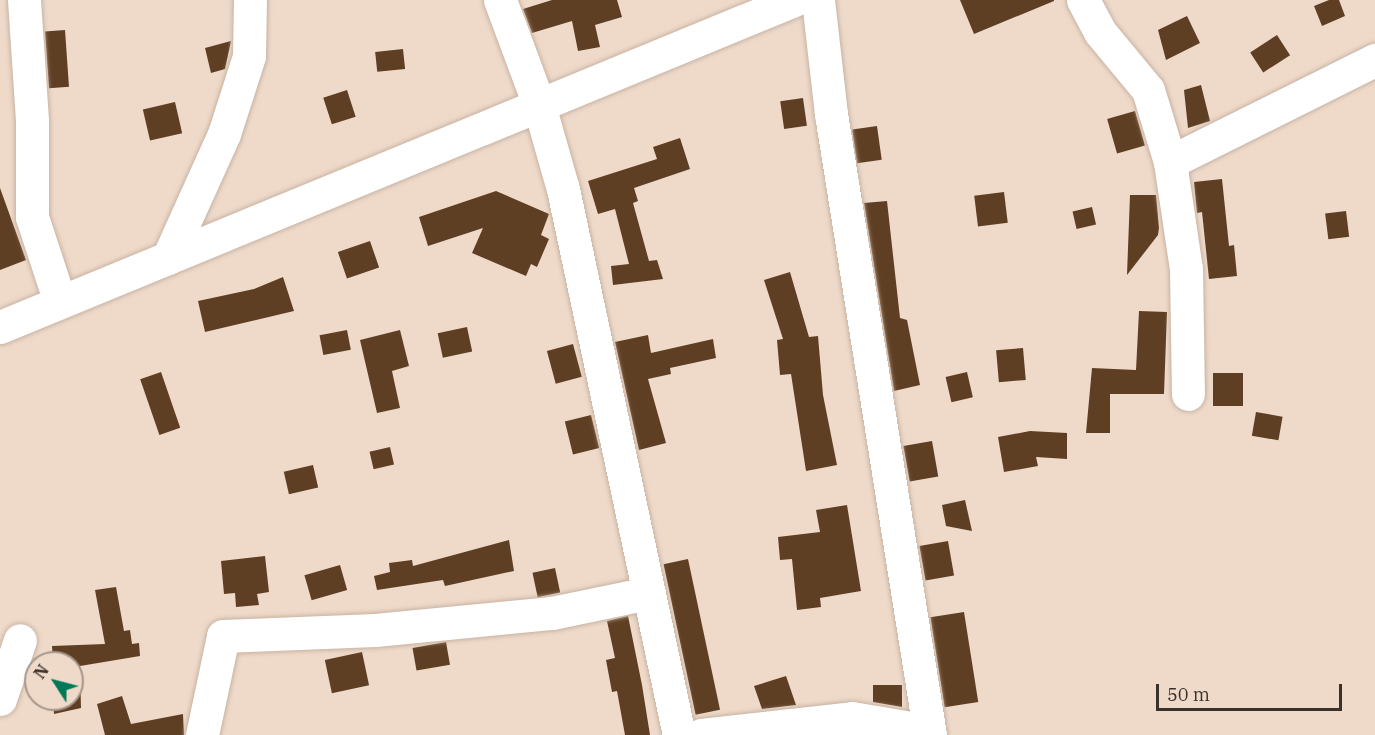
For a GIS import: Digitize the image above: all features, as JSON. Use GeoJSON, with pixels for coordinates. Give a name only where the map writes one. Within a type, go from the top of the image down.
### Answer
{"type":"FeatureCollection","features":[{"type":"Feature","properties":{"kind":"street"},"geometry":{"type":"LineString","coordinates":[[24,0],[32,120],[32,217],[60,302]]}},
{"type":"Feature","properties":{"kind":"street"},"geometry":{"type":"LineString","coordinates":[[168,258],[227,123],[249,56],[250,0]]}},
{"type":"Feature","properties":{"kind":"street"},"geometry":{"type":"LineString","coordinates":[[501,0],[539,105],[563,189],[679,735]]}},
{"type":"Feature","properties":{"kind":"street"},"geometry":{"type":"LineString","coordinates":[[0,327],[794,0]]}},
{"type":"Feature","properties":{"kind":"street"},"geometry":{"type":"LineString","coordinates":[[700,735],[852,718],[930,733],[831,114],[818,0]]}},
{"type":"Feature","properties":{"kind":"street"},"geometry":{"type":"LineString","coordinates":[[1083,0],[1100,32],[1148,90],[1170,162],[1186,269],[1188,394]]}},
{"type":"Feature","properties":{"kind":"street"},"geometry":{"type":"LineString","coordinates":[[1170,162],[1375,60]]}},
{"type":"Feature","properties":{"kind":"street"},"geometry":{"type":"LineString","coordinates":[[202,735],[223,636],[375,630],[540,615],[649,593]]}},
{"type":"Feature","properties":{"kind":"street"},"geometry":{"type":"LineString","coordinates":[[0,699],[20,640]]}},
{"type":"Feature","properties":{"kind":"building"},"geometry":{"type":"Polygon","coordinates":[[[552,0],[617,0],[622,17],[595,25],[600,47],[578,51],[572,21],[532,33],[523,9],[552,0]]]}},
{"type":"Feature","properties":{"kind":"building"},"geometry":{"type":"Polygon","coordinates":[[[960,0],[1054,0],[1054,1],[974,34],[960,0]]]}},
{"type":"Feature","properties":{"kind":"building"},"geometry":{"type":"Polygon","coordinates":[[[1329,0],[1339,0],[1345,16],[1322,26],[1314,6],[1329,0]]]}},
{"type":"Feature","properties":{"kind":"building"},"geometry":{"type":"Polygon","coordinates":[[[1187,16],[1200,43],[1166,60],[1158,30],[1187,16]]]}},
{"type":"Feature","properties":{"kind":"building"},"geometry":{"type":"Polygon","coordinates":[[[65,30],[69,87],[49,88],[45,31],[65,30]]]}},
{"type":"Feature","properties":{"kind":"building"},"geometry":{"type":"Polygon","coordinates":[[[1277,35],[1290,55],[1263,73],[1250,52],[1277,35]]]}},
{"type":"Feature","properties":{"kind":"building"},"geometry":{"type":"Polygon","coordinates":[[[231,41],[225,69],[211,73],[205,48],[231,41]]]}},
{"type":"Feature","properties":{"kind":"building"},"geometry":{"type":"Polygon","coordinates":[[[403,49],[405,69],[377,72],[375,52],[403,49]]]}},
{"type":"Feature","properties":{"kind":"building"},"geometry":{"type":"Polygon","coordinates":[[[1201,85],[1210,121],[1188,128],[1184,90],[1201,85]]]}},
{"type":"Feature","properties":{"kind":"building"},"geometry":{"type":"Polygon","coordinates":[[[347,90],[356,117],[332,124],[323,98],[347,90]]]}},
{"type":"Feature","properties":{"kind":"building"},"geometry":{"type":"Polygon","coordinates":[[[803,98],[807,126],[784,129],[780,101],[803,98]]]}},
{"type":"Feature","properties":{"kind":"building"},"geometry":{"type":"Polygon","coordinates":[[[175,102],[182,133],[150,141],[143,109],[175,102]]]}},
{"type":"Feature","properties":{"kind":"building"},"geometry":{"type":"Polygon","coordinates":[[[1135,111],[1145,146],[1117,154],[1107,119],[1135,111]]]}},
{"type":"Feature","properties":{"kind":"building"},"geometry":{"type":"Polygon","coordinates":[[[877,126],[882,160],[857,163],[852,129],[877,126]]]}},
{"type":"Feature","properties":{"kind":"building"},"geometry":{"type":"Polygon","coordinates":[[[680,138],[690,169],[634,188],[638,201],[633,203],[649,261],[657,260],[663,279],[613,285],[611,266],[629,264],[615,209],[598,214],[588,181],[657,159],[653,147],[680,138]]]}},
{"type":"Feature","properties":{"kind":"building"},"geometry":{"type":"Polygon","coordinates":[[[1222,179],[1229,246],[1234,245],[1237,276],[1209,279],[1202,212],[1197,213],[1194,182],[1222,179]]]}},
{"type":"Feature","properties":{"kind":"building"},"geometry":{"type":"Polygon","coordinates":[[[0,188],[26,260],[0,270],[0,188]]]}},
{"type":"Feature","properties":{"kind":"building"},"geometry":{"type":"Polygon","coordinates":[[[496,191],[549,214],[541,235],[549,239],[537,267],[531,264],[526,276],[472,253],[483,228],[428,246],[419,217],[496,191]]]}},
{"type":"Feature","properties":{"kind":"building"},"geometry":{"type":"Polygon","coordinates":[[[1004,192],[1008,223],[978,226],[974,196],[1004,192]]]}},
{"type":"Feature","properties":{"kind":"building"},"geometry":{"type":"Polygon","coordinates":[[[1130,195],[1156,195],[1159,228],[1158,235],[1127,275],[1130,195]]]}},
{"type":"Feature","properties":{"kind":"building"},"geometry":{"type":"Polygon","coordinates":[[[887,201],[900,318],[907,320],[920,385],[894,391],[864,203],[887,201]]]}},
{"type":"Feature","properties":{"kind":"building"},"geometry":{"type":"Polygon","coordinates":[[[1092,207],[1096,225],[1077,229],[1073,211],[1092,207]]]}},
{"type":"Feature","properties":{"kind":"building"},"geometry":{"type":"Polygon","coordinates":[[[1346,211],[1349,237],[1328,239],[1325,214],[1346,211]]]}},
{"type":"Feature","properties":{"kind":"building"},"geometry":{"type":"Polygon","coordinates":[[[370,241],[379,267],[347,279],[338,252],[370,241]]]}},
{"type":"Feature","properties":{"kind":"building"},"geometry":{"type":"Polygon","coordinates":[[[790,272],[809,337],[818,336],[823,395],[837,465],[806,471],[791,374],[780,375],[777,340],[783,339],[764,280],[790,272]]]}},
{"type":"Feature","properties":{"kind":"building"},"geometry":{"type":"Polygon","coordinates":[[[283,277],[294,311],[205,332],[198,301],[254,289],[283,277]]]}},
{"type":"Feature","properties":{"kind":"building"},"geometry":{"type":"Polygon","coordinates":[[[1139,311],[1167,312],[1164,394],[1110,394],[1110,433],[1086,433],[1092,368],[1136,370],[1139,311]]]}},
{"type":"Feature","properties":{"kind":"building"},"geometry":{"type":"Polygon","coordinates":[[[467,327],[472,351],[443,358],[438,333],[467,327]]]}},
{"type":"Feature","properties":{"kind":"building"},"geometry":{"type":"Polygon","coordinates":[[[347,330],[351,350],[323,355],[320,335],[347,330]]]}},
{"type":"Feature","properties":{"kind":"building"},"geometry":{"type":"Polygon","coordinates":[[[400,330],[409,366],[392,371],[400,408],[377,413],[360,340],[400,330]]]}},
{"type":"Feature","properties":{"kind":"building"},"geometry":{"type":"Polygon","coordinates":[[[648,335],[651,353],[713,339],[716,358],[670,368],[671,374],[648,379],[666,443],[639,450],[615,342],[648,335]]]}},
{"type":"Feature","properties":{"kind":"building"},"geometry":{"type":"Polygon","coordinates":[[[573,344],[582,377],[556,384],[547,351],[573,344]]]}},
{"type":"Feature","properties":{"kind":"building"},"geometry":{"type":"Polygon","coordinates":[[[1023,348],[1026,380],[999,382],[996,350],[1023,348]]]}},
{"type":"Feature","properties":{"kind":"building"},"geometry":{"type":"Polygon","coordinates":[[[161,372],[180,428],[159,435],[140,379],[161,372]]]}},
{"type":"Feature","properties":{"kind":"building"},"geometry":{"type":"Polygon","coordinates":[[[967,372],[973,397],[951,402],[946,377],[967,372]]]}},
{"type":"Feature","properties":{"kind":"building"},"geometry":{"type":"Polygon","coordinates":[[[1213,373],[1243,373],[1243,406],[1213,406],[1213,373]]]}},
{"type":"Feature","properties":{"kind":"building"},"geometry":{"type":"Polygon","coordinates":[[[1256,412],[1283,417],[1278,440],[1252,436],[1256,412]]]}},
{"type":"Feature","properties":{"kind":"building"},"geometry":{"type":"Polygon","coordinates":[[[591,415],[599,448],[573,455],[565,422],[591,415]]]}},
{"type":"Feature","properties":{"kind":"building"},"geometry":{"type":"Polygon","coordinates":[[[1030,431],[1067,433],[1067,459],[1036,457],[1038,466],[1004,472],[998,437],[1030,431]]]}},
{"type":"Feature","properties":{"kind":"building"},"geometry":{"type":"Polygon","coordinates":[[[932,441],[938,476],[910,481],[903,446],[932,441]]]}},
{"type":"Feature","properties":{"kind":"building"},"geometry":{"type":"Polygon","coordinates":[[[390,447],[394,465],[374,469],[370,452],[390,447]]]}},
{"type":"Feature","properties":{"kind":"building"},"geometry":{"type":"Polygon","coordinates":[[[313,465],[318,487],[289,494],[284,472],[313,465]]]}},
{"type":"Feature","properties":{"kind":"building"},"geometry":{"type":"Polygon","coordinates":[[[965,500],[972,531],[946,526],[942,505],[965,500]]]}},
{"type":"Feature","properties":{"kind":"building"},"geometry":{"type":"Polygon","coordinates":[[[847,505],[861,591],[820,598],[821,607],[797,610],[792,559],[780,560],[778,537],[820,532],[816,510],[847,505]]]}},
{"type":"Feature","properties":{"kind":"building"},"geometry":{"type":"Polygon","coordinates":[[[509,540],[514,571],[445,586],[443,580],[377,590],[374,576],[390,572],[389,563],[412,560],[413,566],[509,540]]]}},
{"type":"Feature","properties":{"kind":"building"},"geometry":{"type":"Polygon","coordinates":[[[948,541],[954,575],[926,581],[919,546],[948,541]]]}},
{"type":"Feature","properties":{"kind":"building"},"geometry":{"type":"Polygon","coordinates":[[[265,556],[269,592],[257,594],[259,605],[236,607],[235,593],[224,594],[221,561],[265,556]]]}},
{"type":"Feature","properties":{"kind":"building"},"geometry":{"type":"Polygon","coordinates":[[[688,559],[720,710],[696,715],[664,564],[688,559]]]}},
{"type":"Feature","properties":{"kind":"building"},"geometry":{"type":"Polygon","coordinates":[[[340,565],[347,590],[312,600],[304,575],[340,565]]]}},
{"type":"Feature","properties":{"kind":"building"},"geometry":{"type":"Polygon","coordinates":[[[555,568],[560,592],[538,597],[533,573],[555,568]]]}},
{"type":"Feature","properties":{"kind":"building"},"geometry":{"type":"Polygon","coordinates":[[[116,587],[124,631],[130,630],[132,644],[139,643],[140,656],[84,665],[84,651],[52,651],[52,646],[105,644],[95,590],[116,587]]]}},
{"type":"Feature","properties":{"kind":"building"},"geometry":{"type":"Polygon","coordinates":[[[964,612],[978,702],[945,707],[930,617],[964,612]]]}},
{"type":"Feature","properties":{"kind":"building"},"geometry":{"type":"Polygon","coordinates":[[[628,616],[650,735],[625,735],[617,691],[612,692],[606,660],[615,658],[607,621],[628,616]]]}},
{"type":"Feature","properties":{"kind":"building"},"geometry":{"type":"Polygon","coordinates":[[[446,642],[450,665],[417,671],[413,648],[446,642]]]}},
{"type":"Feature","properties":{"kind":"building"},"geometry":{"type":"Polygon","coordinates":[[[362,652],[369,685],[332,693],[325,660],[362,652]]]}},
{"type":"Feature","properties":{"kind":"building"},"geometry":{"type":"Polygon","coordinates":[[[786,676],[796,705],[762,709],[754,686],[786,676]]]}},
{"type":"Feature","properties":{"kind":"building"},"geometry":{"type":"Polygon","coordinates":[[[873,685],[902,685],[902,707],[873,702],[873,685]]]}},
{"type":"Feature","properties":{"kind":"building"},"geometry":{"type":"Polygon","coordinates":[[[122,696],[131,724],[183,714],[184,735],[105,735],[97,704],[122,696]]]}}]}
